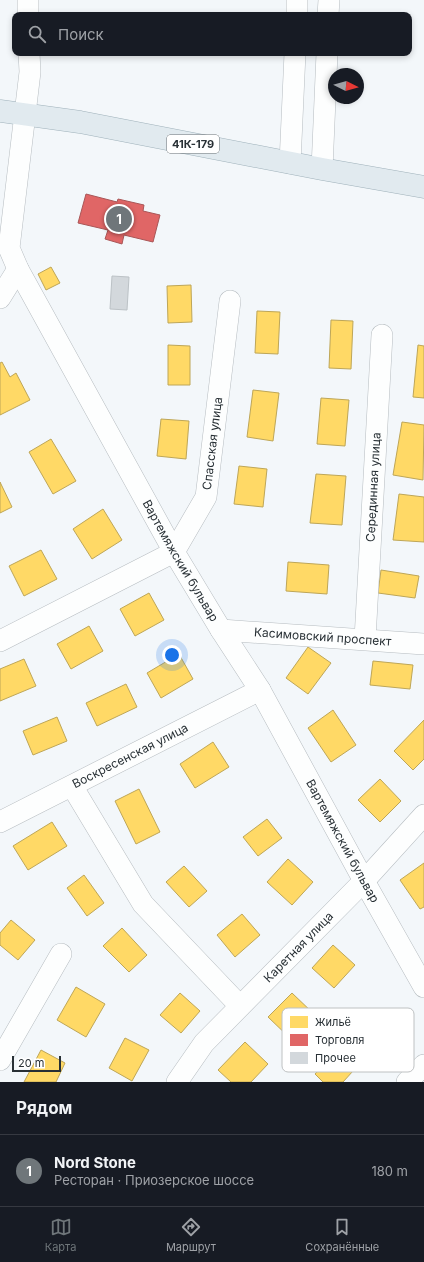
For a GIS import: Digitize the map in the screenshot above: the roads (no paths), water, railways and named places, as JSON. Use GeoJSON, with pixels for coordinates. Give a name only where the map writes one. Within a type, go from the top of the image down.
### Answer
{"type":"FeatureCollection","features":[{"type":"Feature","properties":{"kind":"main road","name":"41К-179"},"geometry":{"type":"LineString","coordinates":[[0,111],[96,125],[290,163],[424,187]]}},
{"type":"Feature","properties":{"kind":"street"},"geometry":{"type":"LineString","coordinates":[[28,0],[28,12]]}},
{"type":"Feature","properties":{"kind":"street"},"geometry":{"type":"LineString","coordinates":[[297,12],[298,0]]}},
{"type":"Feature","properties":{"kind":"street"},"geometry":{"type":"LineString","coordinates":[[328,12],[329,0]]}},
{"type":"Feature","properties":{"kind":"street","name":"Вартемяжский бульвар"},"geometry":{"type":"LineString","coordinates":[[29,56],[30,72],[9,248],[18,269],[174,552],[221,630],[260,690],[364,881],[424,987]]}},
{"type":"Feature","properties":{"kind":"street"},"geometry":{"type":"LineString","coordinates":[[290,163],[295,56]]}},
{"type":"Feature","properties":{"kind":"street"},"geometry":{"type":"LineString","coordinates":[[322,169],[327,56]]}},
{"type":"Feature","properties":{"kind":"street"},"geometry":{"type":"LineString","coordinates":[[0,298],[18,269]]}},
{"type":"Feature","properties":{"kind":"street","name":"Спасская улица"},"geometry":{"type":"LineString","coordinates":[[174,552],[206,497],[230,300]]}},
{"type":"Feature","properties":{"kind":"street","name":"Серединная улица"},"geometry":{"type":"LineString","coordinates":[[365,639],[382,335]]}},
{"type":"Feature","properties":{"kind":"street"},"geometry":{"type":"LineString","coordinates":[[0,641],[174,552]]}},
{"type":"Feature","properties":{"kind":"street","name":"Касимовский проспект"},"geometry":{"type":"LineString","coordinates":[[221,630],[424,644]]}},
{"type":"Feature","properties":{"kind":"street","name":"Воскресенская улица"},"geometry":{"type":"LineString","coordinates":[[0,822],[260,690]]}},
{"type":"Feature","properties":{"kind":"street"},"geometry":{"type":"LineString","coordinates":[[72,786],[143,904],[240,1006]]}},
{"type":"Feature","properties":{"kind":"street","name":"Каретная улица"},"geometry":{"type":"LineString","coordinates":[[177,1082],[204,1043],[364,881],[424,815]]}},
{"type":"Feature","properties":{"kind":"street"},"geometry":{"type":"LineString","coordinates":[[0,1060],[61,954]]}},
{"type":"Feature","properties":{"kind":"street"},"geometry":{"type":"LineString","coordinates":[[407,1082],[424,1065]]}},
{"type":"Feature","properties":{"kind":"place","name":"Nord Stone"},"geometry":{"type":"Point","coordinates":[119,219]}}]}
